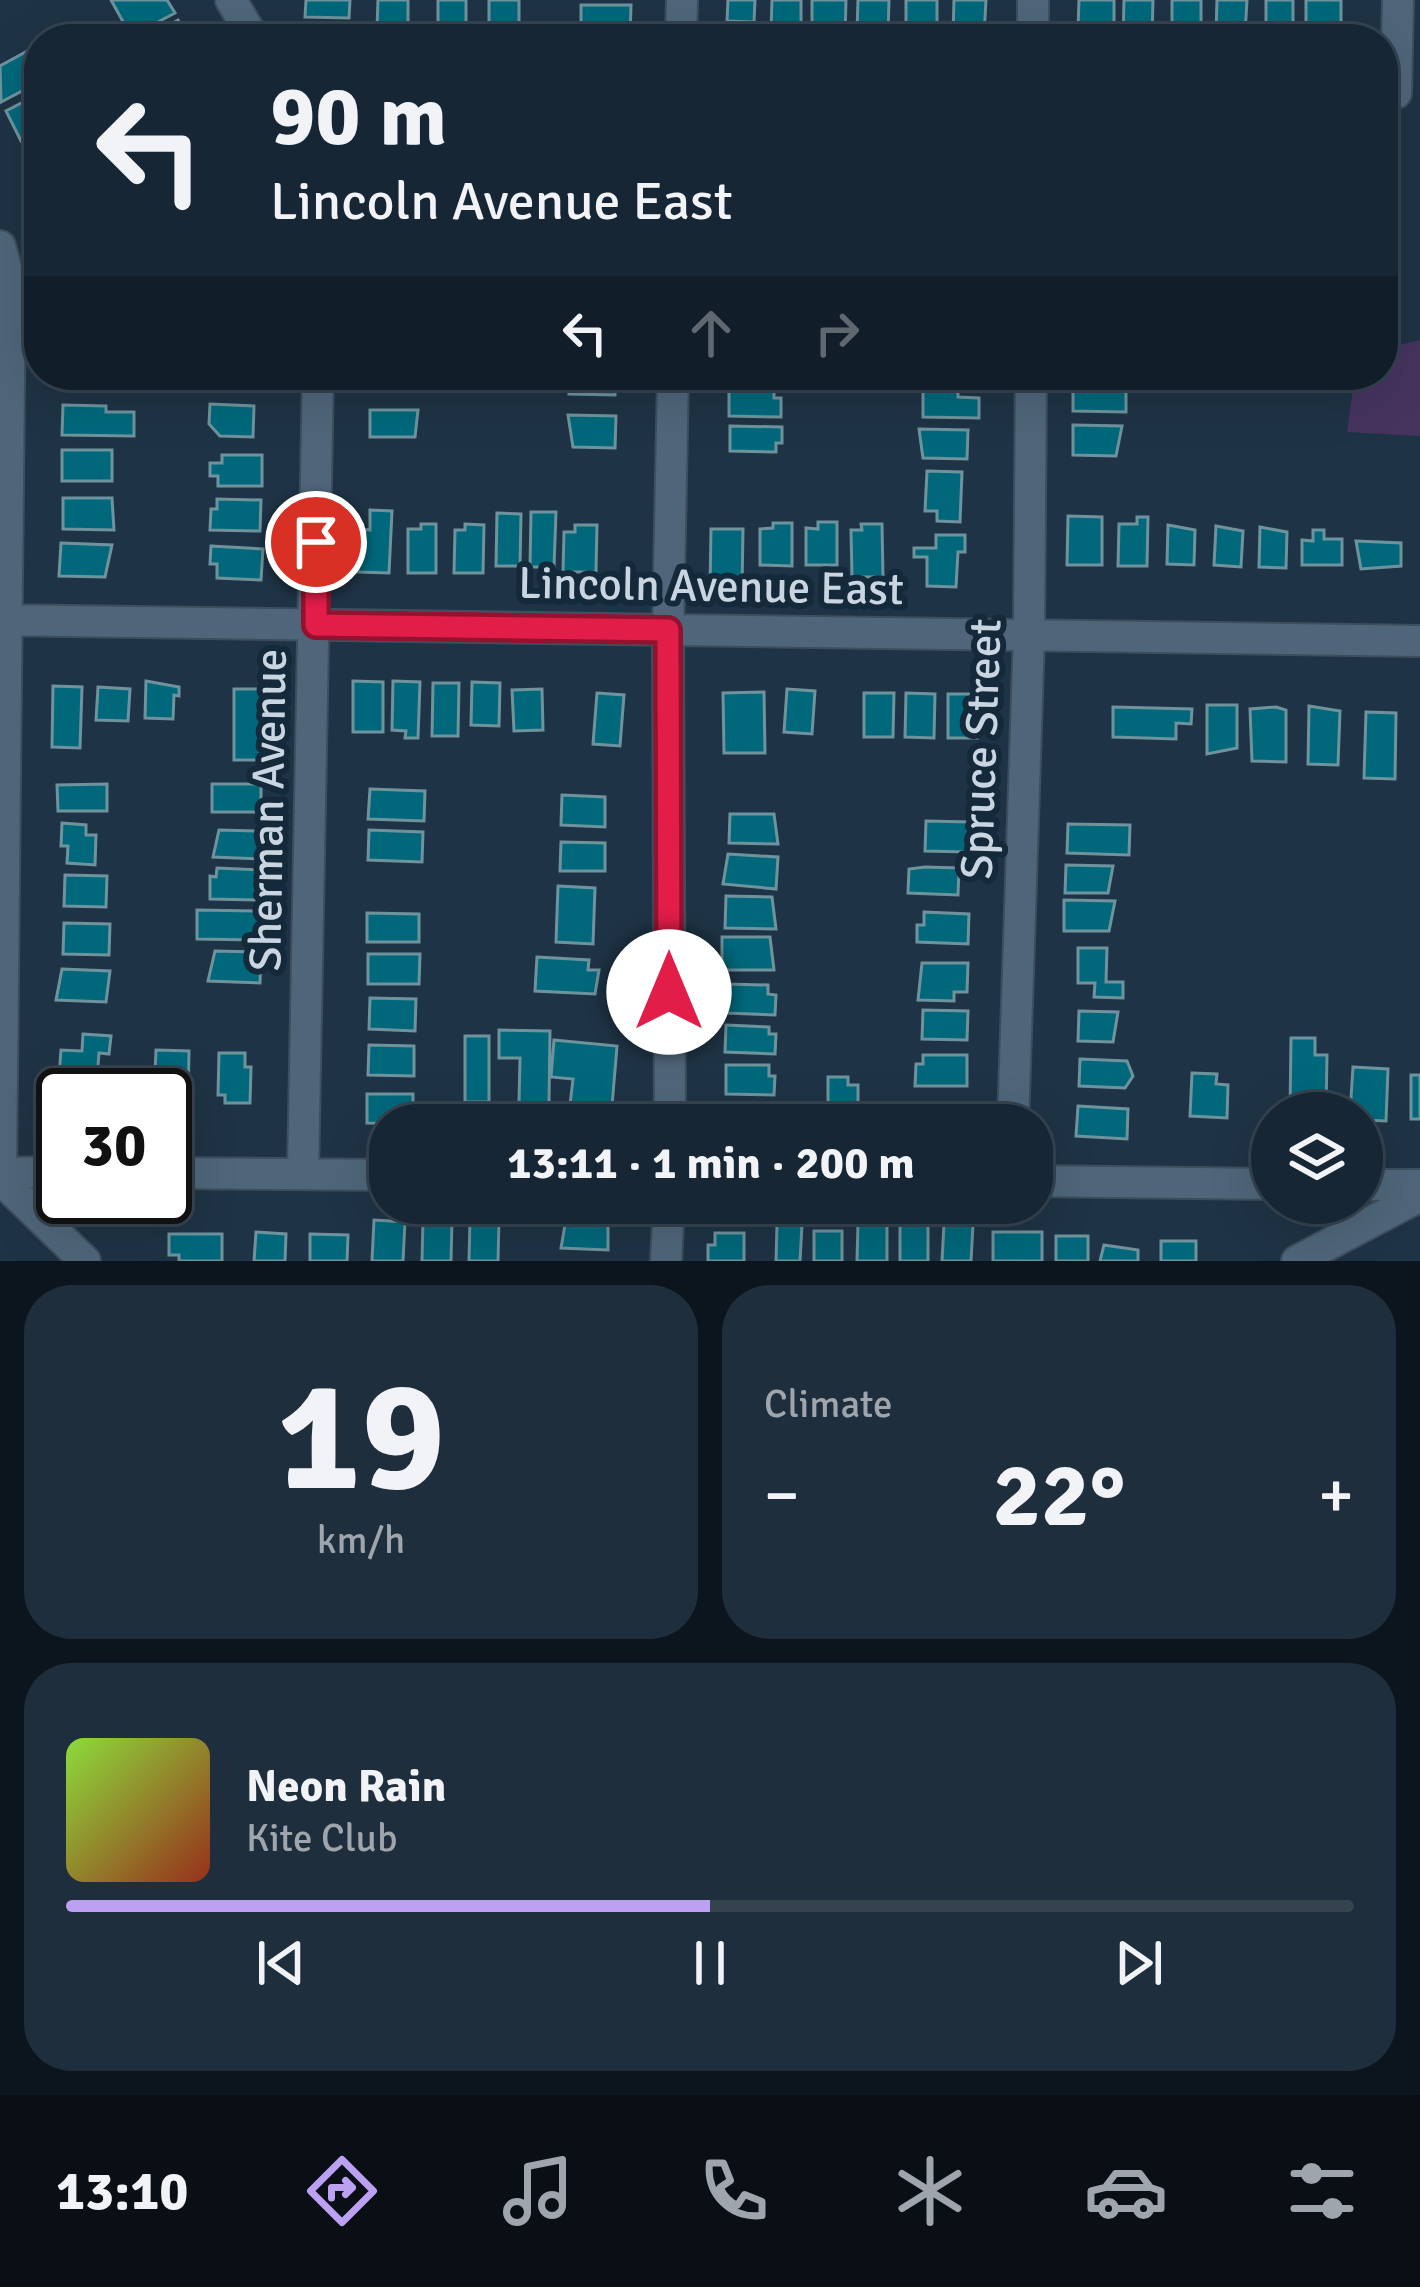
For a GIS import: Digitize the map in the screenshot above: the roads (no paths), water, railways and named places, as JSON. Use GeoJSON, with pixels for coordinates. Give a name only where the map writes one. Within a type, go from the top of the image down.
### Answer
{"type":"FeatureCollection","features":[{"type":"Feature","properties":{"kind":"street"},"geometry":{"type":"LineString","coordinates":[[1398,0],[1400,93]]}},
{"type":"Feature","properties":{"kind":"street"},"geometry":{"type":"LineString","coordinates":[[0,246],[10,283],[0,1174],[85,1261]]}},
{"type":"Feature","properties":{"kind":"street","name":"Sherman Avenue"},"geometry":{"type":"LineString","coordinates":[[303,1174],[318,390]]}},
{"type":"Feature","properties":{"kind":"street"},"geometry":{"type":"LineString","coordinates":[[670,1104],[668,630],[674,390]]}},
{"type":"Feature","properties":{"kind":"street","name":"Spruce Street"},"geometry":{"type":"LineString","coordinates":[[1014,1104],[1029,635],[1031,390]]}},
{"type":"Feature","properties":{"kind":"street","name":"Lincoln Avenue East"},"geometry":{"type":"LineString","coordinates":[[4,620],[1420,641]]}},
{"type":"Feature","properties":{"kind":"street"},"geometry":{"type":"LineString","coordinates":[[0,1174],[36,1173]]}},
{"type":"Feature","properties":{"kind":"street"},"geometry":{"type":"LineString","coordinates":[[192,1173],[369,1175]]}},
{"type":"Feature","properties":{"kind":"street"},"geometry":{"type":"LineString","coordinates":[[1053,1181],[1251,1184]]}},
{"type":"Feature","properties":{"kind":"street"},"geometry":{"type":"LineString","coordinates":[[1383,1185],[1420,1185]]}},
{"type":"Feature","properties":{"kind":"street"},"geometry":{"type":"LineString","coordinates":[[1297,1261],[1420,1196]]}},
{"type":"Feature","properties":{"kind":"street"},"geometry":{"type":"LineString","coordinates":[[666,1261],[668,1224]]}}]}
